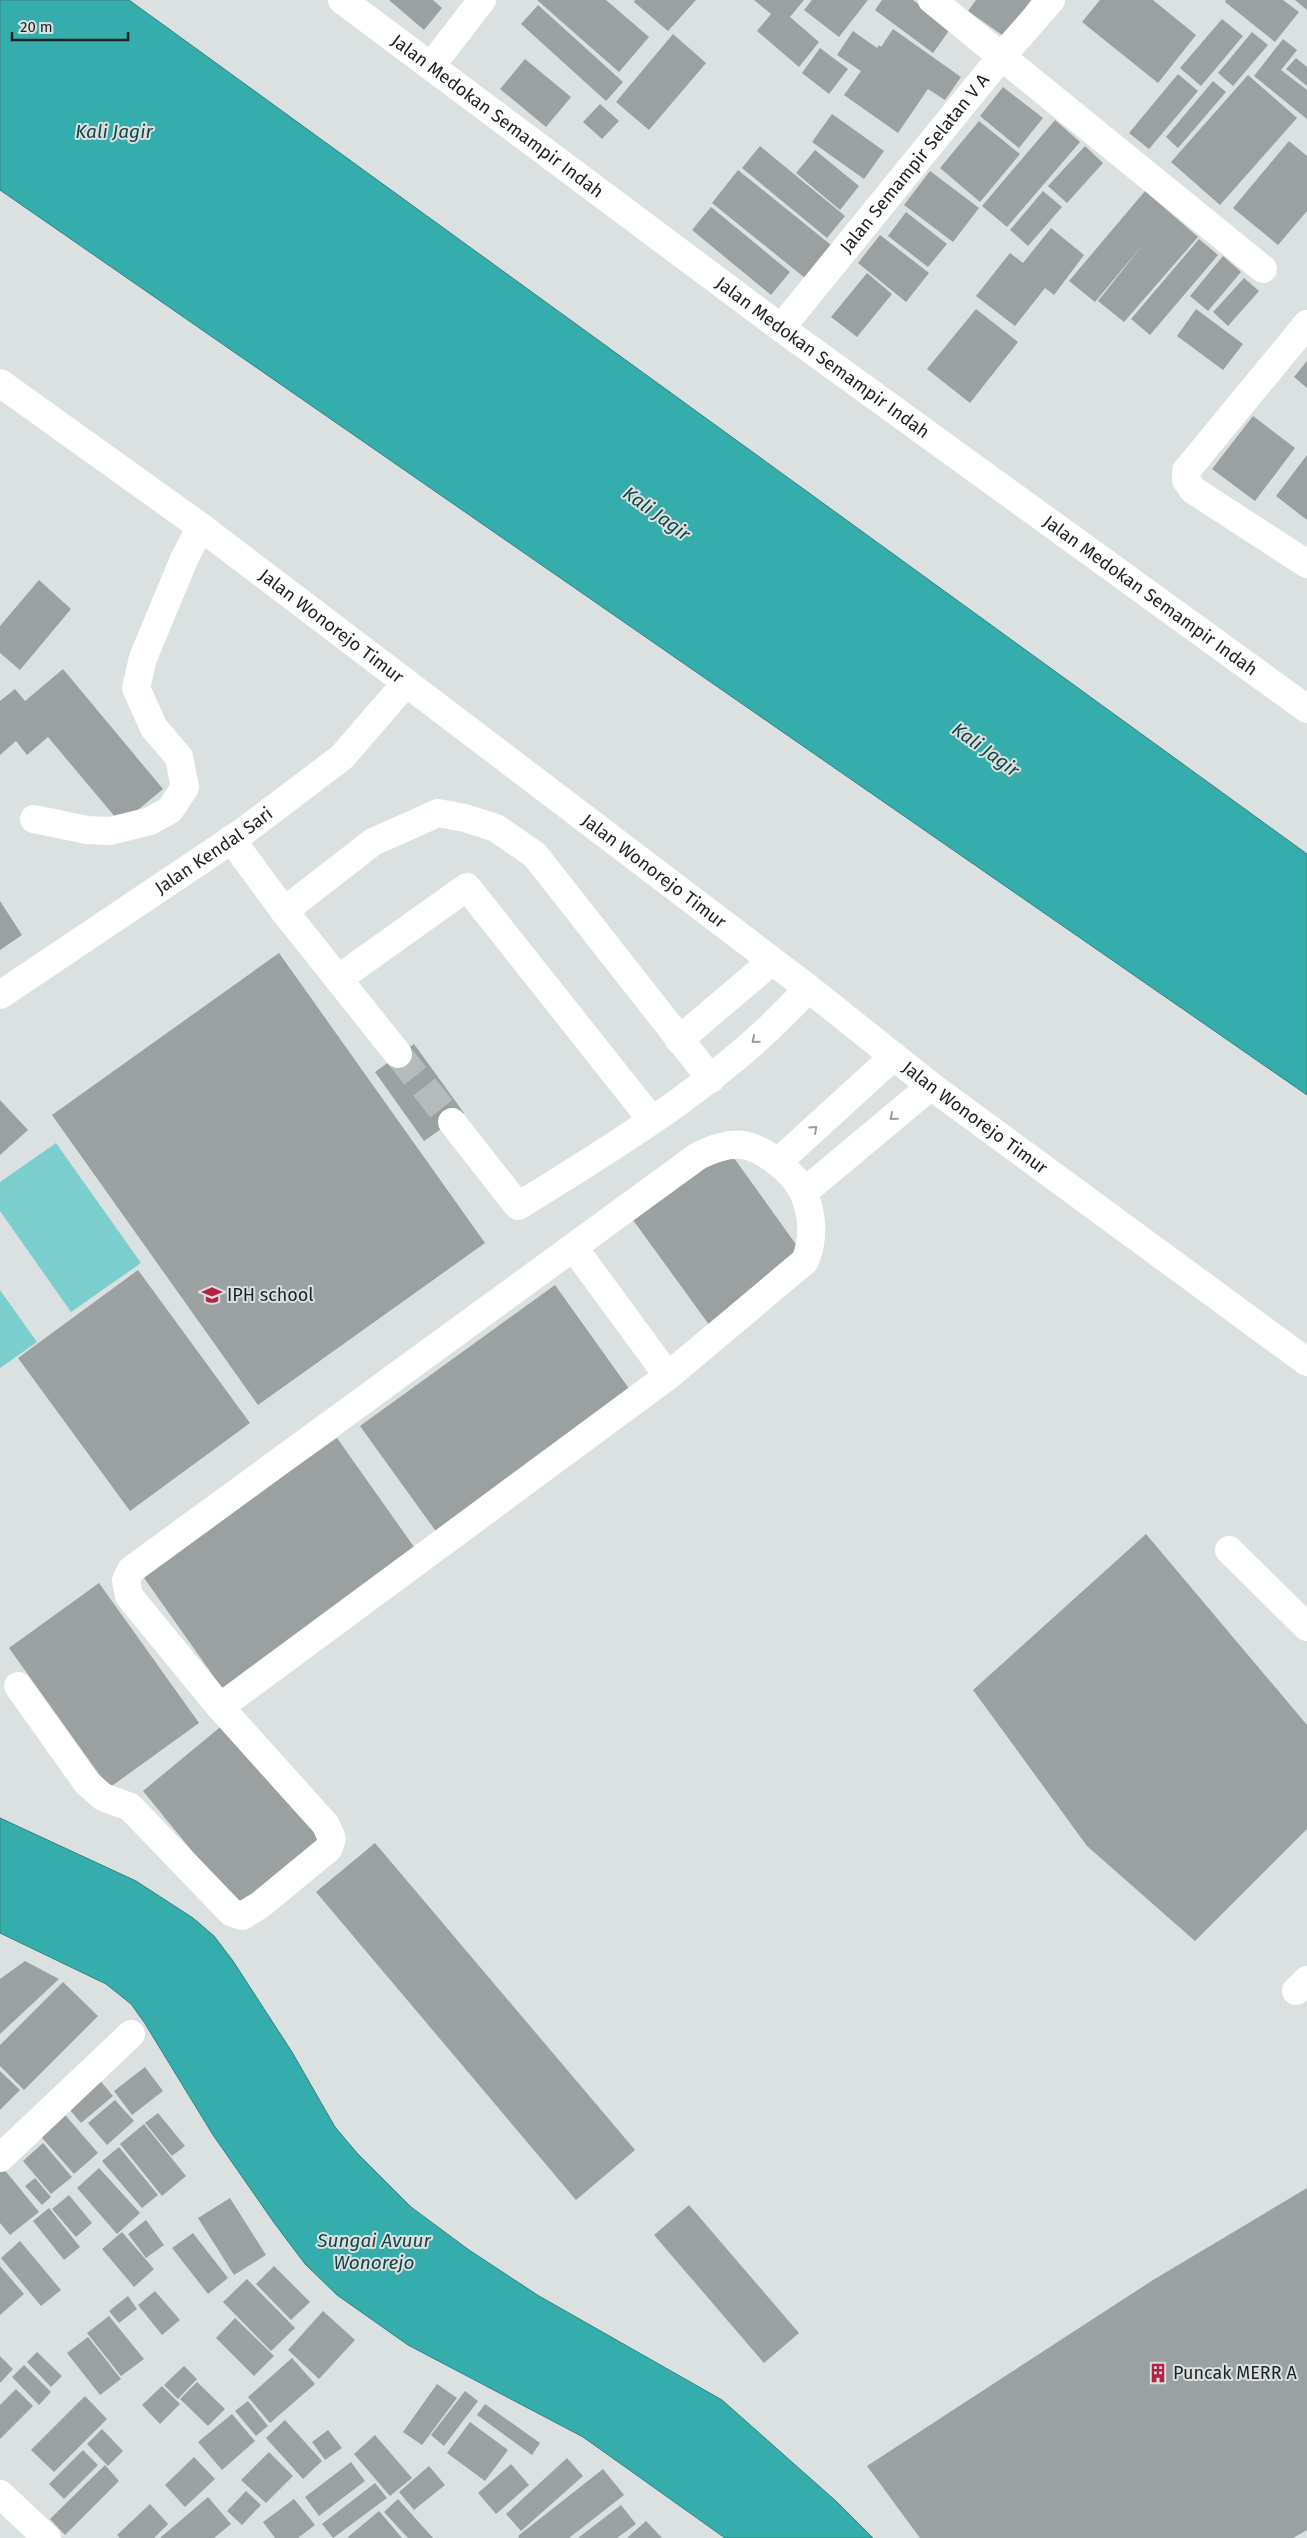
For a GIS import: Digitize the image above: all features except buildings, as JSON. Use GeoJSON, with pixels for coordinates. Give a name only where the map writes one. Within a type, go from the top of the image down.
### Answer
{"type":"FeatureCollection","features":[{"type":"Feature","properties":{"kind":"street","name":"Jalan Medokan Semampir Indah"},"geometry":{"type":"LineString","coordinates":[[342,0],[781,328],[1307,709]]}},
{"type":"Feature","properties":{"kind":"street"},"geometry":{"type":"LineString","coordinates":[[431,66],[482,0]]}},
{"type":"Feature","properties":{"kind":"street"},"geometry":{"type":"LineString","coordinates":[[932,0],[1263,269]]}},
{"type":"Feature","properties":{"kind":"street","name":"Jalan Semampir Selatan V A"},"geometry":{"type":"LineString","coordinates":[[781,328],[1001,57],[1050,0]]}},
{"type":"Feature","properties":{"kind":"street"},"geometry":{"type":"LineString","coordinates":[[1307,324],[1186,471],[1186,480],[1193,490],[1307,564]]}},
{"type":"Feature","properties":{"kind":"street","name":"Jalan Wonorejo Timur"},"geometry":{"type":"LineString","coordinates":[[0,383],[201,527],[808,988],[931,1086],[1307,1362]]}},
{"type":"Feature","properties":{"kind":"street"},"geometry":{"type":"LineString","coordinates":[[34,820],[87,830],[110,831],[150,821],[170,810],[185,787],[180,758],[154,728],[136,688],[143,658],[185,557],[201,527]]}},
{"type":"Feature","properties":{"kind":"street","name":"Jalan Kendal Sari"},"geometry":{"type":"LineString","coordinates":[[0,994],[231,839],[342,757],[406,683]]}},
{"type":"Feature","properties":{"kind":"street"},"geometry":{"type":"LineString","coordinates":[[284,910],[373,842],[438,813],[465,818],[496,828],[535,855],[711,1079]]}},
{"type":"Feature","properties":{"kind":"street"},"geometry":{"type":"LineString","coordinates":[[231,839],[284,910],[398,1054]]}},
{"type":"Feature","properties":{"kind":"street"},"geometry":{"type":"LineString","coordinates":[[338,979],[467,887],[651,1119]]}},
{"type":"Feature","properties":{"kind":"street"},"geometry":{"type":"LineString","coordinates":[[679,1040],[772,961]]}},
{"type":"Feature","properties":{"kind":"street"},"geometry":{"type":"LineString","coordinates":[[452,1122],[518,1206],[711,1079],[792,1008],[808,988]]}},
{"type":"Feature","properties":{"kind":"street"},"geometry":{"type":"LineString","coordinates":[[778,1162],[893,1057]]}},
{"type":"Feature","properties":{"kind":"street"},"geometry":{"type":"LineString","coordinates":[[804,1192],[931,1086]]}},
{"type":"Feature","properties":{"kind":"street"},"geometry":{"type":"LineString","coordinates":[[18,1686],[87,1782],[103,1797],[130,1807],[230,1912],[242,1916],[260,1906],[328,1849],[332,1839],[326,1825],[220,1707],[129,1596],[126,1580],[131,1570],[698,1156],[726,1146],[742,1145],[756,1148],[778,1162],[804,1192],[810,1210],[811,1238],[805,1261],[668,1376],[220,1707]]}},
{"type":"Feature","properties":{"kind":"street"},"geometry":{"type":"LineString","coordinates":[[574,1248],[668,1376]]}},
{"type":"Feature","properties":{"kind":"street"},"geometry":{"type":"LineString","coordinates":[[1229,1550],[1307,1627]]}},
{"type":"Feature","properties":{"kind":"street"},"geometry":{"type":"LineString","coordinates":[[0,2158],[130,2034]]}},
{"type":"Feature","properties":{"kind":"street"},"geometry":{"type":"LineString","coordinates":[[0,2494],[48,2538]]}},
{"type":"Feature","properties":{"kind":"shaded area"},"geometry":{"type":"Polygon","coordinates":[[[56,1143],[141,1263],[71,1312],[0,1211],[0,1182],[56,1143]]]}},
{"type":"Feature","properties":{"kind":"shaded area"},"geometry":{"type":"Polygon","coordinates":[[[0,1290],[37,1342],[0,1368],[0,1290]]]}},
{"type":"Feature","properties":{"kind":"water","name":"Kali Jagir"},"geometry":{"type":"Polygon","coordinates":[[[0,0],[129,0],[1307,854],[1307,1095],[0,190],[0,0]]]}},
{"type":"Feature","properties":{"kind":"water","name":"Sungai Avuur Wonorejo"},"geometry":{"type":"Polygon","coordinates":[[[0,1818],[136,1881],[193,1918],[214,1936],[233,1961],[292,2052],[335,2127],[357,2153],[411,2207],[469,2250],[539,2296],[722,2400],[837,2502],[873,2538],[725,2538],[583,2437],[408,2345],[337,2295],[305,2264],[275,2224],[213,2135],[131,2004],[106,1984],[0,1933],[0,1818]]]}},
{"type":"Feature","properties":{"kind":"tunnel"},"geometry":{"type":"LineString","coordinates":[[398,1054],[452,1122]]}},
{"type":"Feature","properties":{"kind":"place","name":"IPH school"},"geometry":{"type":"Point","coordinates":[212,1295]}},
{"type":"Feature","properties":{"kind":"place","name":"Puncak MERR A"},"geometry":{"type":"Point","coordinates":[1158,2373]}}]}
